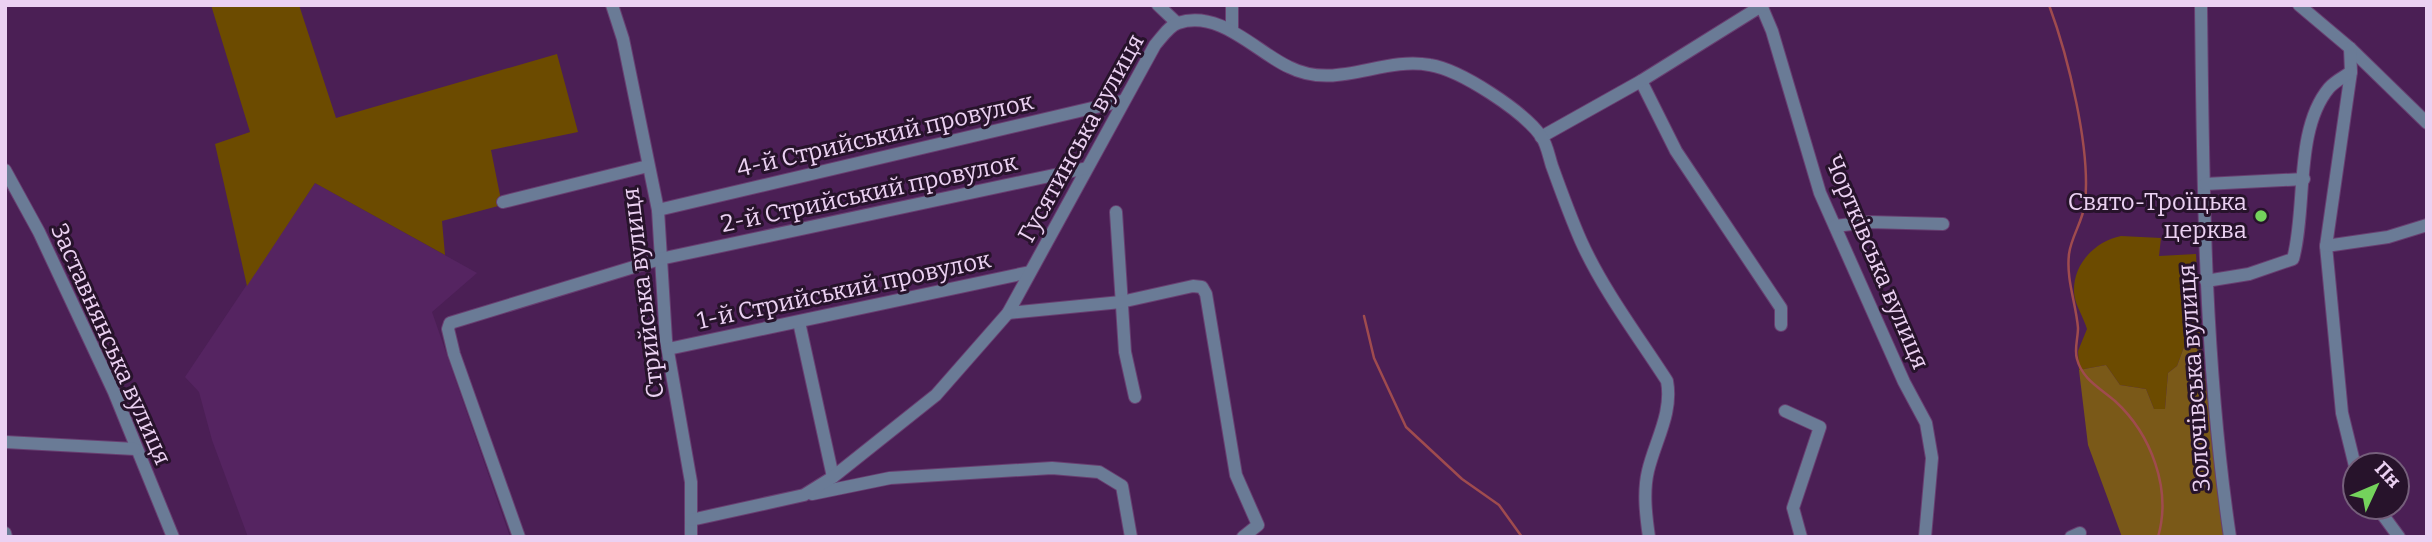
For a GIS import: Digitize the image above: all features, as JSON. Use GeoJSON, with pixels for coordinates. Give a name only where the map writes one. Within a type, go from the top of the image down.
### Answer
{"type":"FeatureCollection","features":[{"type":"Feature","properties":{"kind":"street","name":"Стрийська вулиця"},"geometry":{"type":"LineString","coordinates":[[612,5],[623,38],[658,210],[668,349],[691,482],[691,537]]}},
{"type":"Feature","properties":{"kind":"street"},"geometry":{"type":"LineString","coordinates":[[1158,5],[1177,23]]}},
{"type":"Feature","properties":{"kind":"street"},"geometry":{"type":"LineString","coordinates":[[1232,5],[1232,32]]}},
{"type":"Feature","properties":{"kind":"street","name":"Золочівська вулиця"},"geometry":{"type":"LineString","coordinates":[[2201,5],[2206,281],[2220,471],[2231,537]]}},
{"type":"Feature","properties":{"kind":"street"},"geometry":{"type":"LineString","coordinates":[[2299,5],[2350,48],[2427,123]]}},
{"type":"Feature","properties":{"kind":"street"},"geometry":{"type":"LineString","coordinates":[[1541,137],[1641,81],[1762,6]]}},
{"type":"Feature","properties":{"kind":"street","name":"Чортківська вулиця"},"geometry":{"type":"LineString","coordinates":[[1762,6],[1772,31],[1820,193],[1928,432],[1932,458],[1925,537]]}},
{"type":"Feature","properties":{"kind":"street","name":"Гусятинська вулиця"},"geometry":{"type":"LineString","coordinates":[[804,495],[833,477],[936,395],[1008,313],[1155,45],[1177,23],[1209,24],[1232,32],[1303,74],[1342,76],[1385,68],[1430,65],[1491,95],[1541,137],[1582,243],[1667,381],[1670,395],[1647,473],[1646,509],[1649,537]]}},
{"type":"Feature","properties":{"kind":"street"},"geometry":{"type":"LineString","coordinates":[[2350,48],[2351,72],[2326,246],[2342,413],[2351,451]]}},
{"type":"Feature","properties":{"kind":"street"},"geometry":{"type":"LineString","coordinates":[[2206,281],[2249,274],[2291,261],[2316,108],[2330,86],[2351,72]]}},
{"type":"Feature","properties":{"kind":"street"},"geometry":{"type":"LineString","coordinates":[[1641,81],[1676,151],[1781,308],[1782,325]]}},
{"type":"Feature","properties":{"kind":"street","name":"4-й Стрийський провулок"},"geometry":{"type":"LineString","coordinates":[[658,210],[1122,101]]}},
{"type":"Feature","properties":{"kind":"street"},"geometry":{"type":"LineString","coordinates":[[503,202],[648,166]]}},
{"type":"Feature","properties":{"kind":"street","name":"2-й Стрийський провулок"},"geometry":{"type":"LineString","coordinates":[[519,537],[454,354],[448,329],[450,323],[660,259],[1087,168]]}},
{"type":"Feature","properties":{"kind":"street","name":"Заставнянська вулиця"},"geometry":{"type":"LineString","coordinates":[[5,170],[80,317],[114,392],[173,537]]}},
{"type":"Feature","properties":{"kind":"street"},"geometry":{"type":"LineString","coordinates":[[2205,184],[2304,179]]}},
{"type":"Feature","properties":{"kind":"street"},"geometry":{"type":"LineString","coordinates":[[1116,212],[1125,352],[1135,397]]}},
{"type":"Feature","properties":{"kind":"street"},"geometry":{"type":"LineString","coordinates":[[1835,226],[1868,222],[1943,223]]}},
{"type":"Feature","properties":{"kind":"street"},"geometry":{"type":"LineString","coordinates":[[2326,246],[2388,237],[2427,225]]}},
{"type":"Feature","properties":{"kind":"street","name":"1-й Стрийський провулок"},"geometry":{"type":"LineString","coordinates":[[668,349],[1030,272]]}},
{"type":"Feature","properties":{"kind":"street"},"geometry":{"type":"LineString","coordinates":[[1008,313],[1121,302],[1193,286],[1202,287],[1206,293],[1236,475],[1258,525],[1243,537]]}},
{"type":"Feature","properties":{"kind":"street"},"geometry":{"type":"LineString","coordinates":[[799,322],[833,477]]}},
{"type":"Feature","properties":{"kind":"street"},"geometry":{"type":"LineString","coordinates":[[1785,411],[1820,427],[1793,508],[1801,537]]}},
{"type":"Feature","properties":{"kind":"street"},"geometry":{"type":"LineString","coordinates":[[5,442],[135,449]]}},
{"type":"Feature","properties":{"kind":"street"},"geometry":{"type":"LineString","coordinates":[[691,520],[890,478],[949,472],[1052,468],[1099,472],[1122,486],[1131,537]]}},
{"type":"Feature","properties":{"kind":"street"},"geometry":{"type":"LineString","coordinates":[[2387,521],[2399,537]]}},
{"type":"Feature","properties":{"kind":"shaded area"},"geometry":{"type":"Polygon","coordinates":[[[211,5],[299,5],[336,118],[557,54],[578,132],[491,150],[502,205],[442,221],[445,255],[315,183],[247,286],[215,144],[250,132],[211,5]]]}},
{"type":"Feature","properties":{"kind":"shaded area"},"geometry":{"type":"Polygon","coordinates":[[[315,183],[477,273],[432,312],[510,537],[248,537],[212,440],[199,392],[185,377],[315,183]]]}},
{"type":"Feature","properties":{"kind":"shaded area"},"geometry":{"type":"Polygon","coordinates":[[[2121,236],[2161,238],[2159,256],[2196,254],[2200,338],[2184,347],[2177,366],[2168,373],[2165,409],[2154,409],[2146,389],[2120,385],[2106,365],[2079,370],[2078,351],[2087,329],[2074,296],[2077,272],[2095,248],[2121,236]]]}},
{"type":"Feature","properties":{"kind":"shaded area"},"geometry":{"type":"Polygon","coordinates":[[[2200,338],[2225,537],[2122,537],[2088,445],[2079,370],[2106,365],[2120,385],[2146,389],[2154,409],[2165,409],[2168,373],[2177,366],[2184,347],[2200,338]]]}},
{"type":"Feature","properties":{"kind":"waterway"},"geometry":{"type":"LineString","coordinates":[[2049,5],[2070,76],[2085,156],[2085,203],[2070,248],[2068,264],[2078,328],[2076,355],[2087,378],[2128,414],[2148,446],[2160,482],[2162,500],[2158,537]]}},
{"type":"Feature","properties":{"kind":"waterway"},"geometry":{"type":"LineString","coordinates":[[1364,316],[1374,358],[1406,427],[1462,479],[1499,505],[1522,537]]}},
{"type":"Feature","properties":{"kind":"place","name":"Свято-Троїцька церква"},"geometry":{"type":"Point","coordinates":[2261,216]}}]}
